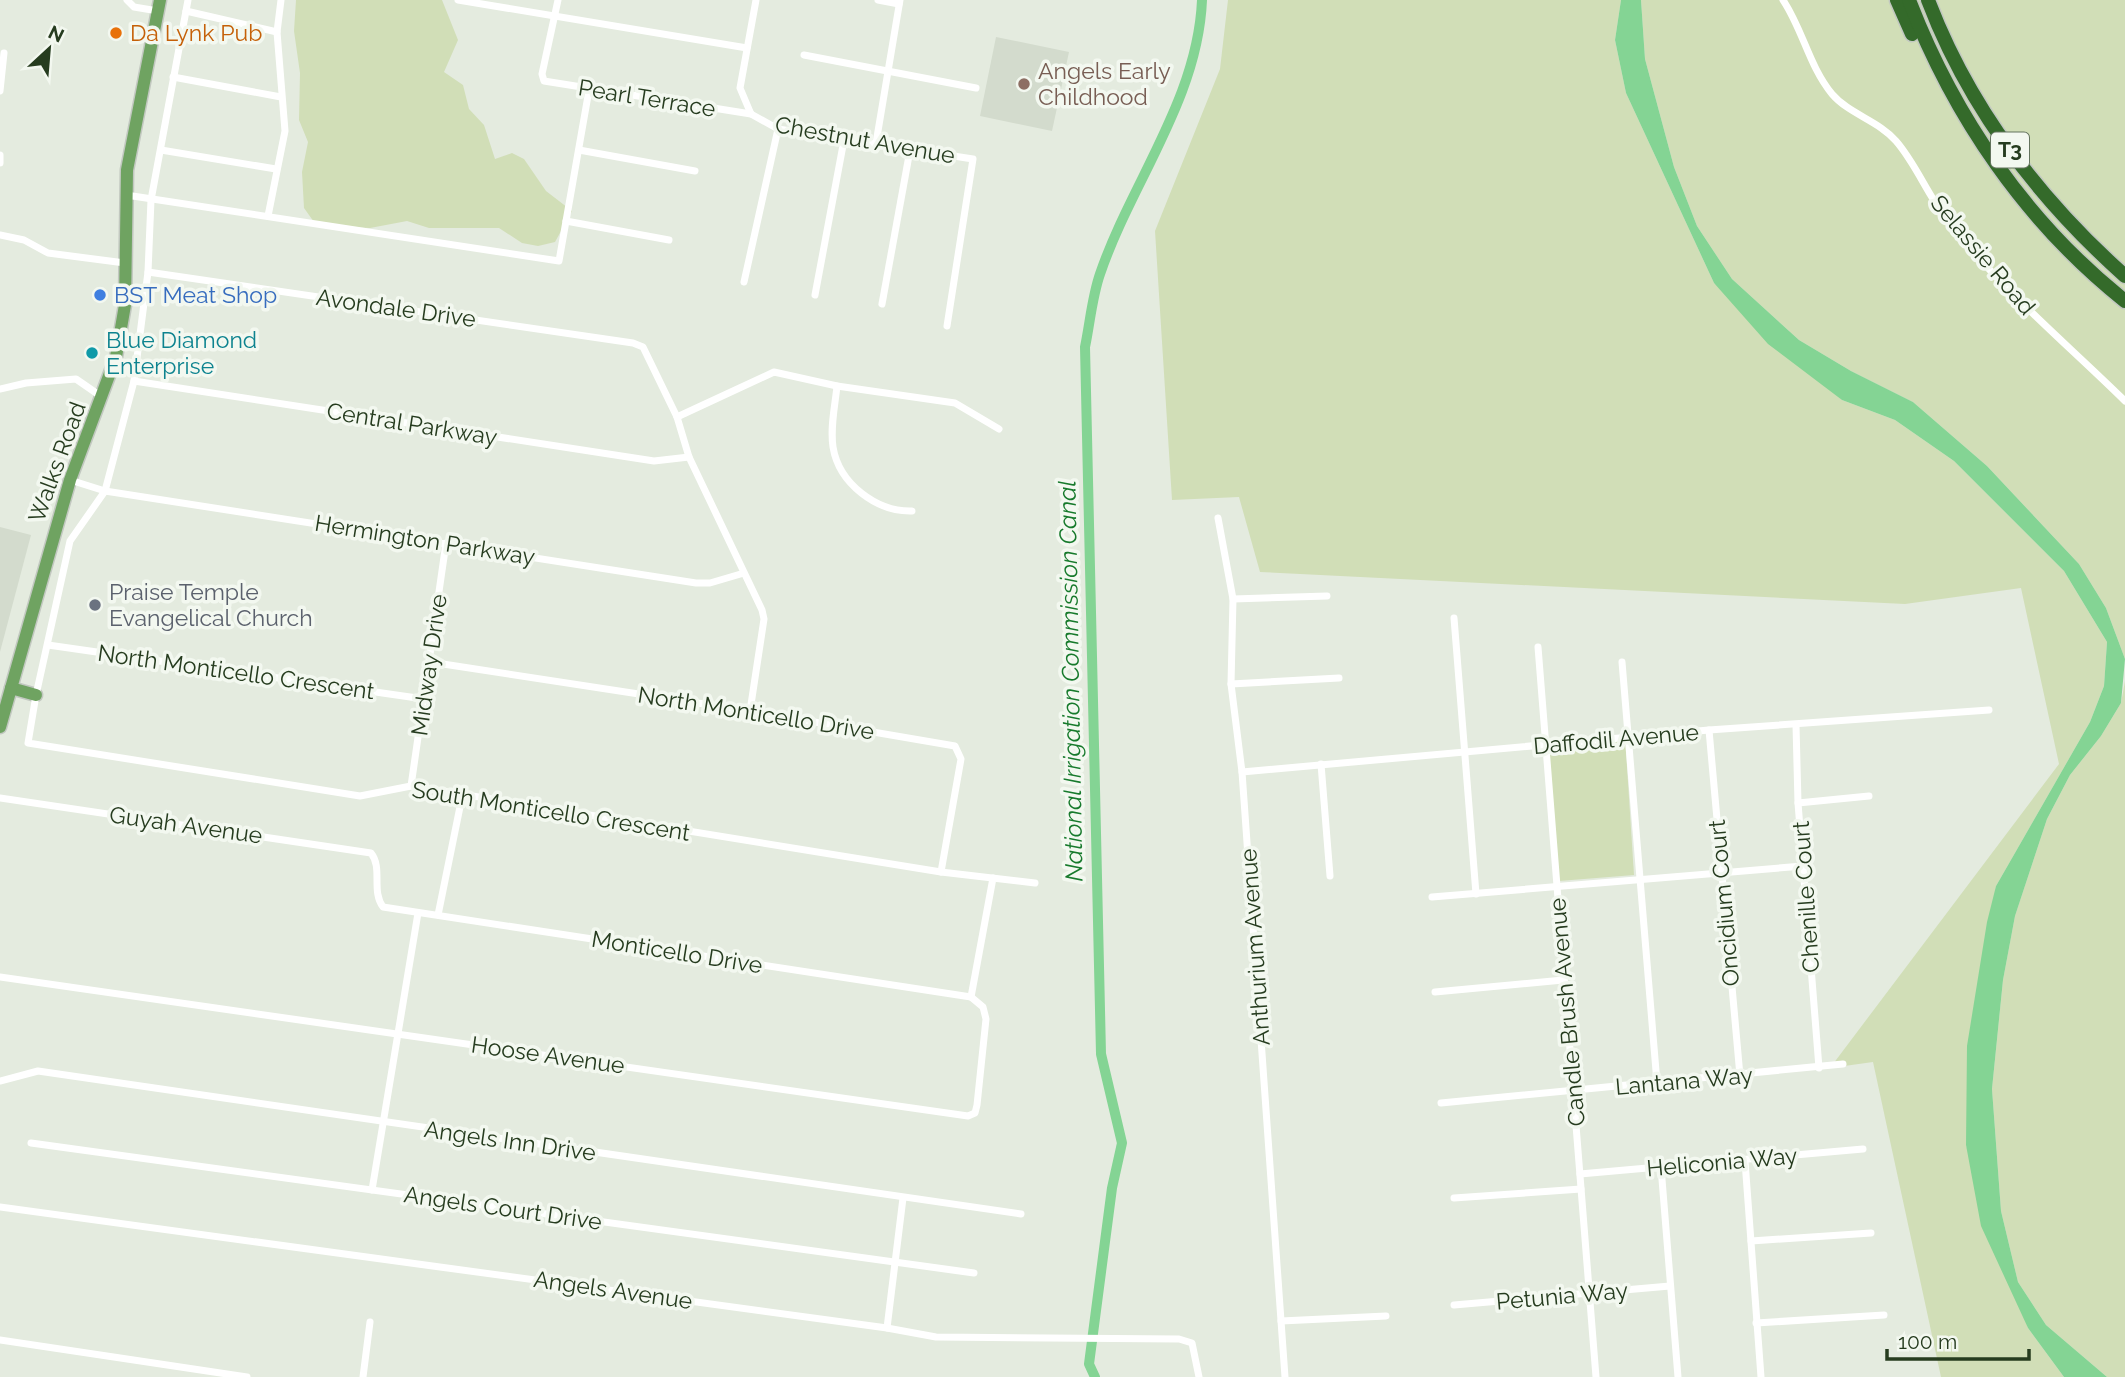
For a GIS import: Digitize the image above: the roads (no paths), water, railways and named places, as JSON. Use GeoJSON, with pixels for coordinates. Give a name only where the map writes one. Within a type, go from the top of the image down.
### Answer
{"type":"FeatureCollection","features":[{"type":"Feature","properties":{"kind":"highway"},"geometry":{"type":"LineString","coordinates":[[1898,0],[1919,47],[1937,69]]}},
{"type":"Feature","properties":{"kind":"highway","name":"T3"},"geometry":{"type":"LineString","coordinates":[[1909,0],[1937,69],[1977,137],[2023,200],[2088,271],[2125,301]]}},
{"type":"Feature","properties":{"kind":"highway","name":"T3"},"geometry":{"type":"LineString","coordinates":[[1928,0],[1955,61],[1995,130],[2046,199],[2125,276]]}},
{"type":"Feature","properties":{"kind":"main road","name":"Walks Road"},"geometry":{"type":"LineString","coordinates":[[0,727],[69,480],[103,398],[116,357],[123,318],[125,195],[137,113],[159,6]]}},
{"type":"Feature","properties":{"kind":"main road"},"geometry":{"type":"LineString","coordinates":[[11,688],[36,695]]}},
{"type":"Feature","properties":{"kind":"street"},"geometry":{"type":"LineString","coordinates":[[127,0],[134,7],[159,6]]}},
{"type":"Feature","properties":{"kind":"street"},"geometry":{"type":"LineString","coordinates":[[36,695],[70,541],[105,491],[134,381],[148,272],[152,200],[188,0]]}},
{"type":"Feature","properties":{"kind":"street"},"geometry":{"type":"LineString","coordinates":[[268,216],[285,131],[277,32],[281,0]]}},
{"type":"Feature","properties":{"kind":"street"},"geometry":{"type":"LineString","coordinates":[[458,0],[747,48]]}},
{"type":"Feature","properties":{"kind":"street"},"geometry":{"type":"LineString","coordinates":[[555,16],[558,0]]}},
{"type":"Feature","properties":{"kind":"street","name":"Chestnut Avenue"},"geometry":{"type":"LineString","coordinates":[[756,0],[740,88],[751,114],[778,130],[973,159],[947,326]]}},
{"type":"Feature","properties":{"kind":"street"},"geometry":{"type":"LineString","coordinates":[[876,143],[900,2],[878,0]]}},
{"type":"Feature","properties":{"kind":"street","name":"Selassie Road"},"geometry":{"type":"LineString","coordinates":[[1783,0],[1799,24],[1808,55],[1833,95],[1898,142],[1955,228],[2019,300],[2125,401]]}},
{"type":"Feature","properties":{"kind":"street"},"geometry":{"type":"LineString","coordinates":[[186,11],[277,32]]}},
{"type":"Feature","properties":{"kind":"street","name":"Pearl Terrace"},"geometry":{"type":"LineString","coordinates":[[555,16],[542,74],[544,81],[751,114]]}},
{"type":"Feature","properties":{"kind":"street"},"geometry":{"type":"LineString","coordinates":[[0,90],[4,53]]}},
{"type":"Feature","properties":{"kind":"street"},"geometry":{"type":"LineString","coordinates":[[804,55],[976,88]]}},
{"type":"Feature","properties":{"kind":"street"},"geometry":{"type":"LineString","coordinates":[[173,77],[281,97]]}},
{"type":"Feature","properties":{"kind":"street"},"geometry":{"type":"LineString","coordinates":[[125,195],[559,261],[589,90]]}},
{"type":"Feature","properties":{"kind":"street"},"geometry":{"type":"LineString","coordinates":[[744,282],[778,130]]}},
{"type":"Feature","properties":{"kind":"street"},"geometry":{"type":"LineString","coordinates":[[815,295],[844,140]]}},
{"type":"Feature","properties":{"kind":"street"},"geometry":{"type":"LineString","coordinates":[[161,150],[276,169]]}},
{"type":"Feature","properties":{"kind":"street"},"geometry":{"type":"LineString","coordinates":[[579,150],[695,171]]}},
{"type":"Feature","properties":{"kind":"street"},"geometry":{"type":"LineString","coordinates":[[882,304],[910,150]]}},
{"type":"Feature","properties":{"kind":"street"},"geometry":{"type":"LineString","coordinates":[[0,155],[0,163]]}},
{"type":"Feature","properties":{"kind":"street"},"geometry":{"type":"LineString","coordinates":[[566,220],[669,240]]}},
{"type":"Feature","properties":{"kind":"street"},"geometry":{"type":"LineString","coordinates":[[0,235],[24,240],[48,253],[125,263]]}},
{"type":"Feature","properties":{"kind":"street","name":"Avondale Drive"},"geometry":{"type":"LineString","coordinates":[[148,272],[619,341],[643,347],[677,417]]}},
{"type":"Feature","properties":{"kind":"street"},"geometry":{"type":"LineString","coordinates":[[750,711],[764,619],[689,457],[677,417],[774,373],[837,386],[955,403],[999,429]]}},
{"type":"Feature","properties":{"kind":"street"},"geometry":{"type":"LineString","coordinates":[[0,389],[26,383],[76,379],[103,398]]}},
{"type":"Feature","properties":{"kind":"street","name":"Central Parkway"},"geometry":{"type":"LineString","coordinates":[[134,381],[654,461],[689,457]]}},
{"type":"Feature","properties":{"kind":"street"},"geometry":{"type":"LineString","coordinates":[[837,386],[833,450],[846,475],[856,489],[876,504],[896,511],[912,511]]}},
{"type":"Feature","properties":{"kind":"street","name":"Hermington Parkway"},"geometry":{"type":"LineString","coordinates":[[69,480],[105,491],[696,583],[710,583],[744,573]]}},
{"type":"Feature","properties":{"kind":"street","name":"Anthurium Avenue"},"geometry":{"type":"LineString","coordinates":[[1218,518],[1233,600],[1231,684],[1242,772],[1285,1377]]}},
{"type":"Feature","properties":{"kind":"street","name":"Midway Drive"},"geometry":{"type":"LineString","coordinates":[[411,786],[446,543]]}},
{"type":"Feature","properties":{"kind":"street"},"geometry":{"type":"LineString","coordinates":[[1233,600],[1327,596]]}},
{"type":"Feature","properties":{"kind":"street"},"geometry":{"type":"LineString","coordinates":[[1454,618],[1476,894]]}},
{"type":"Feature","properties":{"kind":"street","name":"North Monticello Crescent"},"geometry":{"type":"LineString","coordinates":[[48,645],[424,699]]}},
{"type":"Feature","properties":{"kind":"street","name":"Candle Brush Avenue"},"geometry":{"type":"LineString","coordinates":[[1538,647],[1596,1377]]}},
{"type":"Feature","properties":{"kind":"street","name":"North Monticello Drive"},"geometry":{"type":"LineString","coordinates":[[430,662],[750,711],[955,746],[961,760],[941,872]]}},
{"type":"Feature","properties":{"kind":"street"},"geometry":{"type":"LineString","coordinates":[[1622,663],[1657,1083]]}},
{"type":"Feature","properties":{"kind":"street"},"geometry":{"type":"LineString","coordinates":[[1231,684],[1339,678]]}},
{"type":"Feature","properties":{"kind":"street","name":"South Monticello Crescent"},"geometry":{"type":"LineString","coordinates":[[36,695],[28,743],[360,796],[411,786],[462,797],[941,872],[1035,883]]}},
{"type":"Feature","properties":{"kind":"street","name":"Daffodil Avenue"},"geometry":{"type":"LineString","coordinates":[[1242,772],[1709,730],[1989,710]]}},
{"type":"Feature","properties":{"kind":"street","name":"Chenille Court"},"geometry":{"type":"LineString","coordinates":[[1796,725],[1798,803],[1819,1068]]}},
{"type":"Feature","properties":{"kind":"street","name":"Oncidium Court"},"geometry":{"type":"LineString","coordinates":[[1709,730],[1740,1076]]}},
{"type":"Feature","properties":{"kind":"street"},"geometry":{"type":"LineString","coordinates":[[1321,764],[1330,876]]}},
{"type":"Feature","properties":{"kind":"street"},"geometry":{"type":"LineString","coordinates":[[1798,803],[1869,796]]}},
{"type":"Feature","properties":{"kind":"street"},"geometry":{"type":"LineString","coordinates":[[438,915],[462,797]]}},
{"type":"Feature","properties":{"kind":"street","name":"Guyah Avenue"},"geometry":{"type":"LineString","coordinates":[[0,798],[371,853],[376,859],[378,900],[383,907]]}},
{"type":"Feature","properties":{"kind":"street"},"geometry":{"type":"LineString","coordinates":[[1432,897],[1721,875],[1803,866]]}},
{"type":"Feature","properties":{"kind":"street"},"geometry":{"type":"LineString","coordinates":[[971,997],[993,878]]}},
{"type":"Feature","properties":{"kind":"street","name":"Monticello Drive"},"geometry":{"type":"LineString","coordinates":[[383,907],[971,997]]}},
{"type":"Feature","properties":{"kind":"street"},"geometry":{"type":"LineString","coordinates":[[372,1190],[418,913]]}},
{"type":"Feature","properties":{"kind":"street","name":"Hoose Avenue"},"geometry":{"type":"LineString","coordinates":[[0,976],[968,1116],[975,1113],[977,1105],[986,1019],[983,1007],[971,997]]}},
{"type":"Feature","properties":{"kind":"street"},"geometry":{"type":"LineString","coordinates":[[1435,992],[1563,980]]}},
{"type":"Feature","properties":{"kind":"street","name":"Lantana Way"},"geometry":{"type":"LineString","coordinates":[[1441,1103],[1843,1064]]}},
{"type":"Feature","properties":{"kind":"street","name":"Angels Inn Drive"},"geometry":{"type":"LineString","coordinates":[[0,1081],[38,1071],[1021,1214]]}},
{"type":"Feature","properties":{"kind":"street","name":"Angels Court Drive"},"geometry":{"type":"LineString","coordinates":[[32,1143],[974,1273]]}},
{"type":"Feature","properties":{"kind":"street","name":"Heliconia Way"},"geometry":{"type":"LineString","coordinates":[[1580,1174],[1863,1149]]}},
{"type":"Feature","properties":{"kind":"street"},"geometry":{"type":"LineString","coordinates":[[1745,1161],[1761,1377]]}},
{"type":"Feature","properties":{"kind":"street"},"geometry":{"type":"LineString","coordinates":[[1661,1167],[1678,1377]]}},
{"type":"Feature","properties":{"kind":"street"},"geometry":{"type":"LineString","coordinates":[[1454,1198],[1581,1189]]}},
{"type":"Feature","properties":{"kind":"street"},"geometry":{"type":"LineString","coordinates":[[887,1328],[904,1198]]}},
{"type":"Feature","properties":{"kind":"street","name":"Angels Avenue"},"geometry":{"type":"LineString","coordinates":[[0,1207],[887,1328],[936,1337],[1180,1339],[1192,1343],[1199,1377]]}},
{"type":"Feature","properties":{"kind":"street"},"geometry":{"type":"LineString","coordinates":[[1751,1241],[1871,1233]]}},
{"type":"Feature","properties":{"kind":"street","name":"Petunia Way"},"geometry":{"type":"LineString","coordinates":[[1454,1305],[1670,1286]]}},
{"type":"Feature","properties":{"kind":"street"},"geometry":{"type":"LineString","coordinates":[[1756,1323],[1884,1315]]}},
{"type":"Feature","properties":{"kind":"street"},"geometry":{"type":"LineString","coordinates":[[1281,1321],[1386,1316]]}},
{"type":"Feature","properties":{"kind":"street"},"geometry":{"type":"LineString","coordinates":[[363,1377],[370,1322]]}},
{"type":"Feature","properties":{"kind":"street"},"geometry":{"type":"LineString","coordinates":[[0,1340],[247,1377]]}},
{"type":"Feature","properties":{"kind":"waterway","name":"National Irrigation Commission Canal"},"geometry":{"type":"LineString","coordinates":[[1095,1377],[1089,1364],[1112,1188],[1122,1143],[1101,1054],[1085,347],[1100,274],[1189,72],[1198,36],[1202,0]]}},
{"type":"Feature","properties":{"kind":"place","name":"Da Lynk Pub"},"geometry":{"type":"Point","coordinates":[116,33]}},
{"type":"Feature","properties":{"kind":"place","name":"Angels Early Childhood"},"geometry":{"type":"Point","coordinates":[1024,84]}},
{"type":"Feature","properties":{"kind":"place","name":"BST Meat Shop"},"geometry":{"type":"Point","coordinates":[100,295]}},
{"type":"Feature","properties":{"kind":"place","name":"Blue Diamond Enterprise"},"geometry":{"type":"Point","coordinates":[92,353]}},
{"type":"Feature","properties":{"kind":"place","name":"Praise Temple Evangelical Church"},"geometry":{"type":"Point","coordinates":[95,605]}}]}
